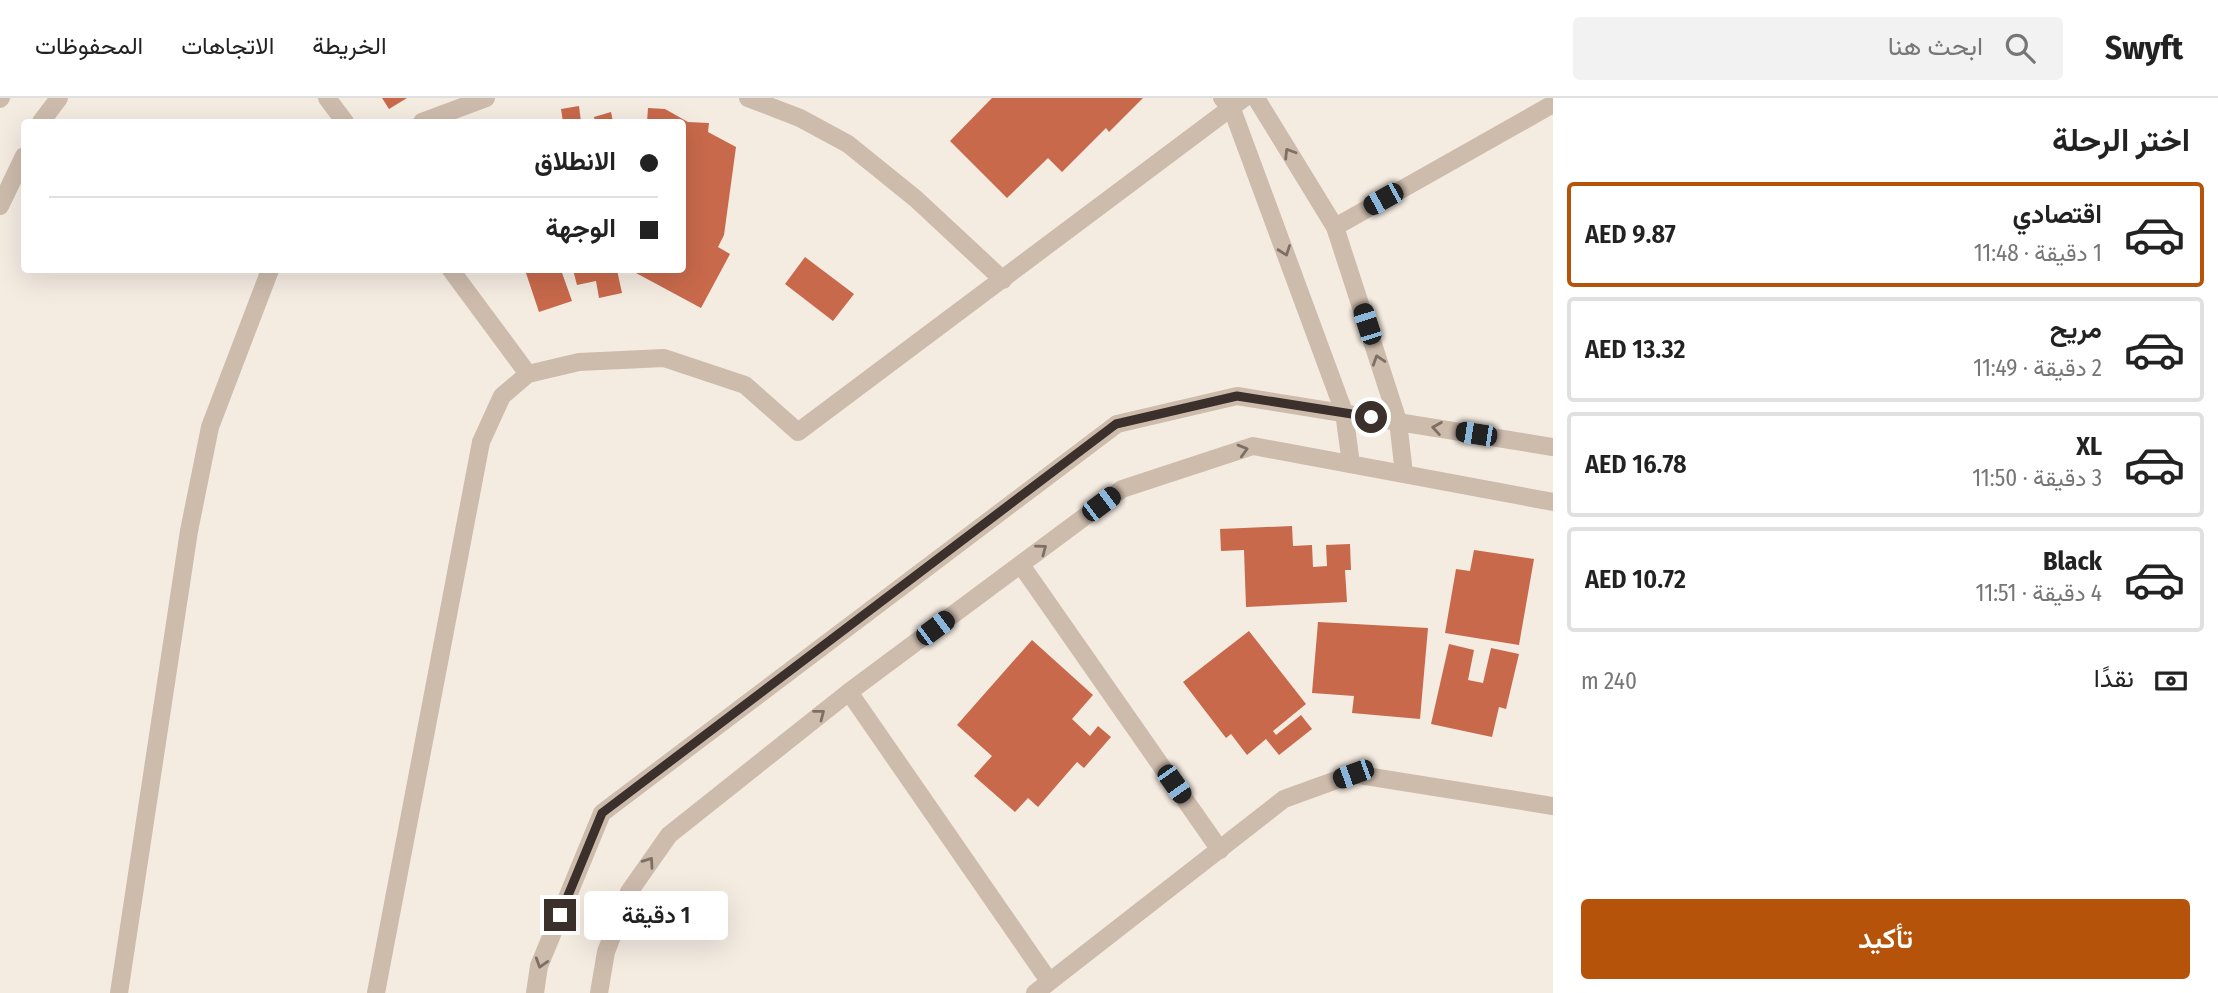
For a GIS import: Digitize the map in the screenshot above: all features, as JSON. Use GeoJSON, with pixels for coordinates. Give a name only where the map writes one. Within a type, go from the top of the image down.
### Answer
{"type":"FeatureCollection","features":[{"type":"Feature","properties":{"kind":"street"},"geometry":{"type":"LineString","coordinates":[[43,119],[60,98]]}},
{"type":"Feature","properties":{"kind":"street"},"geometry":{"type":"LineString","coordinates":[[327,98],[343,119]]}},
{"type":"Feature","properties":{"kind":"street"},"geometry":{"type":"LineString","coordinates":[[430,119],[486,98]]}},
{"type":"Feature","properties":{"kind":"street"},"geometry":{"type":"LineString","coordinates":[[748,98],[800,118],[848,144],[916,199],[1003,280]]}},
{"type":"Feature","properties":{"kind":"street"},"geometry":{"type":"LineString","coordinates":[[1256,98],[1335,227],[1398,421],[1404,474]]}},
{"type":"Feature","properties":{"kind":"street"},"geometry":{"type":"LineString","coordinates":[[376,993],[481,442],[502,396],[527,374],[579,362],[664,358],[746,385],[798,432],[1003,280],[1233,102],[1344,412],[1351,464]]}},
{"type":"Feature","properties":{"kind":"street"},"geometry":{"type":"LineString","coordinates":[[1335,227],[1553,104]]}},
{"type":"Feature","properties":{"kind":"street"},"geometry":{"type":"LineString","coordinates":[[0,206],[21,162]]}},
{"type":"Feature","properties":{"kind":"street"},"geometry":{"type":"LineString","coordinates":[[119,993],[189,531],[210,426],[269,273]]}},
{"type":"Feature","properties":{"kind":"street"},"geometry":{"type":"LineString","coordinates":[[453,273],[527,374]]}},
{"type":"Feature","properties":{"kind":"street"},"geometry":{"type":"LineString","coordinates":[[535,993],[539,965],[602,813],[1116,424],[1237,396],[1553,447]]}},
{"type":"Feature","properties":{"kind":"street"},"geometry":{"type":"LineString","coordinates":[[599,993],[606,952],[629,892],[669,835],[849,692],[1122,489],[1253,446],[1553,502]]}},
{"type":"Feature","properties":{"kind":"street"},"geometry":{"type":"LineString","coordinates":[[1021,565],[1220,850]]}},
{"type":"Feature","properties":{"kind":"street"},"geometry":{"type":"LineString","coordinates":[[849,692],[1042,987],[1284,799],[1353,774],[1553,806]]}},
{"type":"Feature","properties":{"kind":"building"},"geometry":{"type":"Polygon","coordinates":[[[382,98],[407,98],[389,109],[382,98]]]}},
{"type":"Feature","properties":{"kind":"building"},"geometry":{"type":"Polygon","coordinates":[[[992,98],[1143,98],[1109,132],[1106,128],[1062,172],[1048,158],[1007,198],[950,141],[992,98]]]}},
{"type":"Feature","properties":{"kind":"building"},"geometry":{"type":"Polygon","coordinates":[[[579,106],[581,119],[563,119],[561,109],[579,106]]]}},
{"type":"Feature","properties":{"kind":"building"},"geometry":{"type":"Polygon","coordinates":[[[648,108],[665,109],[683,119],[647,119],[648,108]]]}},
{"type":"Feature","properties":{"kind":"building"},"geometry":{"type":"Polygon","coordinates":[[[611,112],[612,119],[594,119],[611,112]]]}},
{"type":"Feature","properties":{"kind":"building"},"geometry":{"type":"Polygon","coordinates":[[[686,121],[709,123],[708,132],[736,147],[724,235],[718,247],[730,254],[701,308],[636,273],[686,273],[686,121]]]}},
{"type":"Feature","properties":{"kind":"building"},"geometry":{"type":"Polygon","coordinates":[[[805,257],[854,294],[833,321],[785,284],[805,257]]]}},
{"type":"Feature","properties":{"kind":"building"},"geometry":{"type":"Polygon","coordinates":[[[526,273],[562,273],[572,301],[539,312],[526,273]]]}},
{"type":"Feature","properties":{"kind":"building"},"geometry":{"type":"Polygon","coordinates":[[[574,273],[618,273],[622,293],[599,298],[596,281],[577,285],[574,273]]]}},
{"type":"Feature","properties":{"kind":"building"},"geometry":{"type":"Polygon","coordinates":[[[1292,526],[1293,546],[1312,545],[1313,567],[1327,566],[1326,545],[1350,544],[1351,570],[1345,570],[1347,602],[1246,607],[1244,550],[1221,551],[1220,529],[1292,526]]]}},
{"type":"Feature","properties":{"kind":"building"},"geometry":{"type":"Polygon","coordinates":[[[1474,550],[1534,559],[1519,645],[1445,633],[1456,569],[1470,571],[1474,550]]]}},
{"type":"Feature","properties":{"kind":"building"},"geometry":{"type":"Polygon","coordinates":[[[1318,622],[1428,628],[1420,719],[1352,713],[1354,696],[1312,693],[1318,622]]]}},
{"type":"Feature","properties":{"kind":"building"},"geometry":{"type":"Polygon","coordinates":[[[1249,631],[1306,704],[1273,731],[1276,735],[1301,715],[1312,729],[1279,755],[1266,739],[1247,755],[1231,734],[1226,738],[1183,682],[1249,631]]]}},
{"type":"Feature","properties":{"kind":"building"},"geometry":{"type":"Polygon","coordinates":[[[1032,640],[1093,695],[1072,719],[1090,736],[1098,726],[1111,737],[1084,768],[1077,762],[1038,807],[1028,798],[1015,812],[974,776],[992,756],[957,725],[1032,640]]]}},
{"type":"Feature","properties":{"kind":"building"},"geometry":{"type":"Polygon","coordinates":[[[1449,644],[1474,650],[1468,680],[1483,683],[1491,648],[1519,654],[1506,709],[1499,707],[1492,737],[1431,724],[1449,644]]]}},
{"type":"Feature","properties":{"kind":"route"},"geometry":{"type":"LineString","coordinates":[[560,915],[602,813],[1116,424],[1237,396],[1371,417]]}}]}
